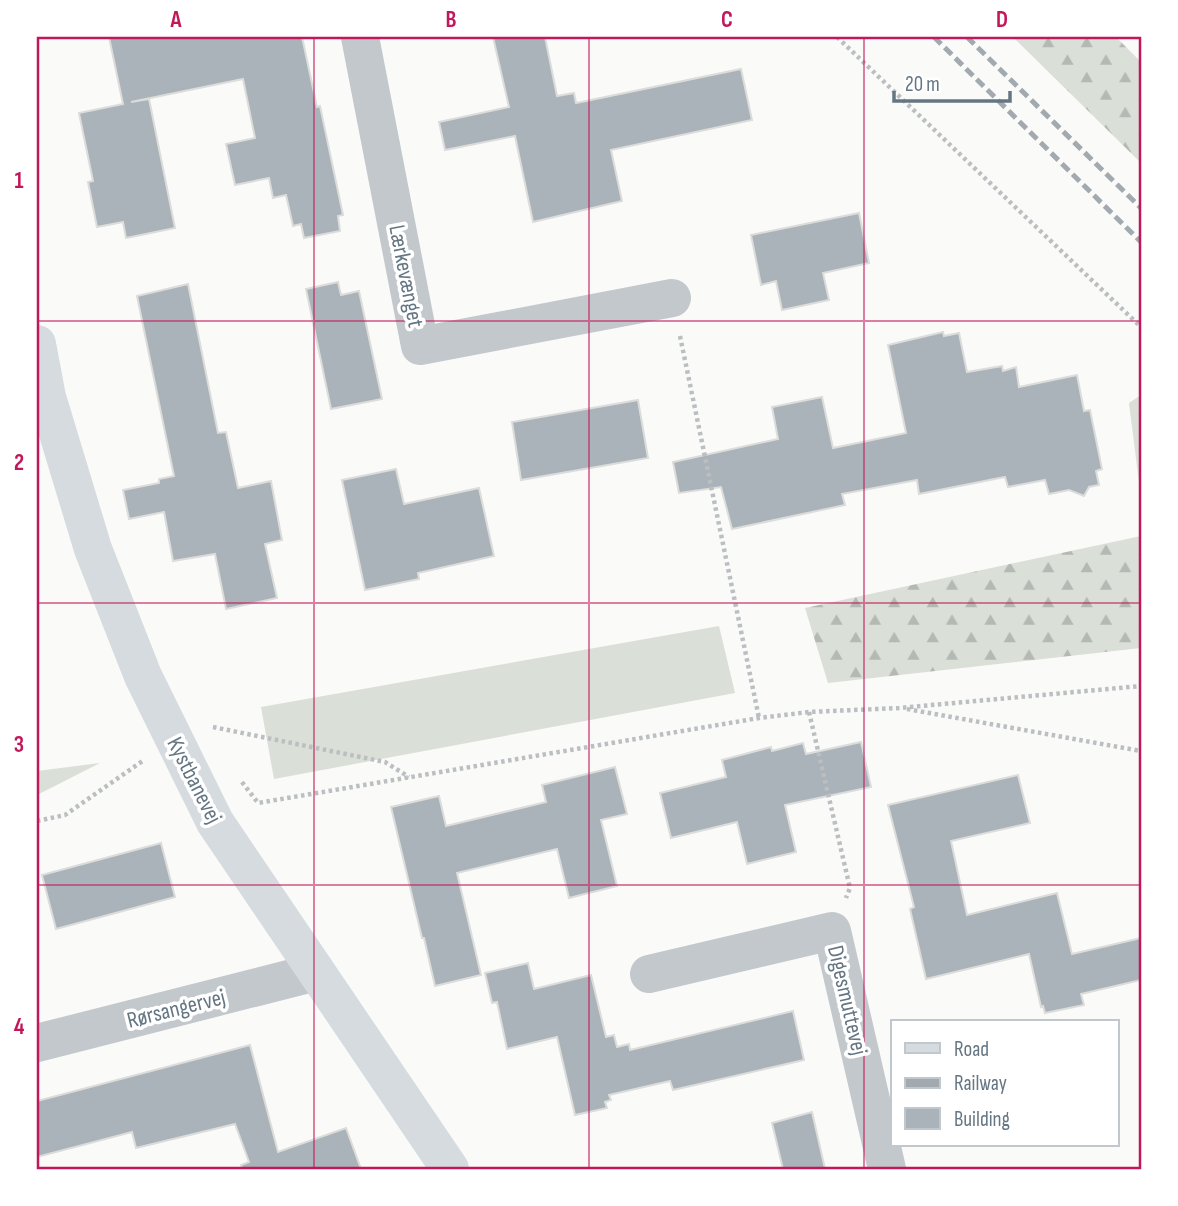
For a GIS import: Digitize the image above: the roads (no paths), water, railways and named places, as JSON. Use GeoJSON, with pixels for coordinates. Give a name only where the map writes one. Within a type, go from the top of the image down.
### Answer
{"type":"FeatureCollection","features":[{"type":"Feature","properties":{"kind":"street","name":"Lærkevænget"},"geometry":{"type":"LineString","coordinates":[[360,37],[420,346],[672,298]]}},
{"type":"Feature","properties":{"kind":"street","name":"Kystbanevej"},"geometry":{"type":"LineString","coordinates":[[37,344],[47,397],[93,549],[143,676],[192,737],[215,822],[450,1169]]}},
{"type":"Feature","properties":{"kind":"street","name":"Digesmuttevej"},"geometry":{"type":"LineString","coordinates":[[649,974],[832,931],[887,1169]]}},
{"type":"Feature","properties":{"kind":"street","name":"Rørsangervej"},"geometry":{"type":"LineString","coordinates":[[37,1043],[316,972]]}},
{"type":"Feature","properties":{"kind":"railway"},"geometry":{"type":"LineString","coordinates":[[934,37],[1141,242]]}},
{"type":"Feature","properties":{"kind":"railway"},"geometry":{"type":"LineString","coordinates":[[967,37],[1141,208]]}}]}
